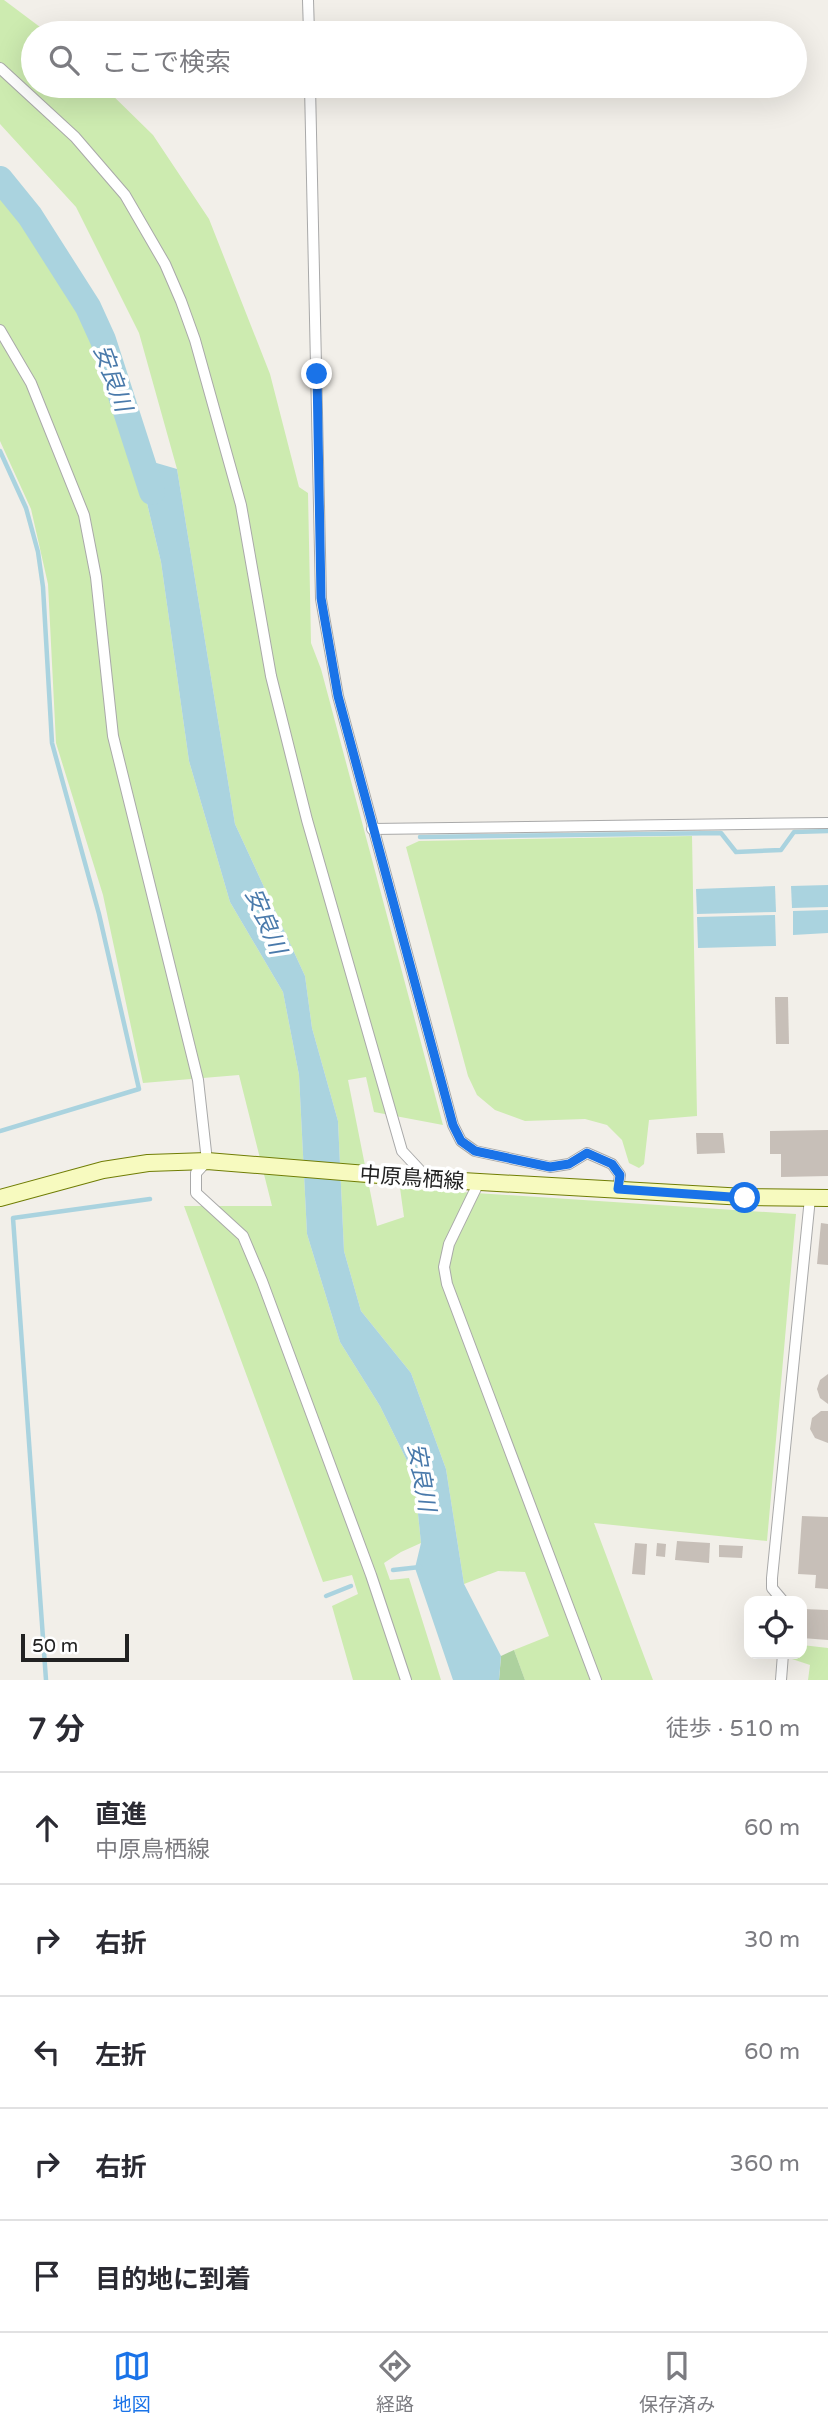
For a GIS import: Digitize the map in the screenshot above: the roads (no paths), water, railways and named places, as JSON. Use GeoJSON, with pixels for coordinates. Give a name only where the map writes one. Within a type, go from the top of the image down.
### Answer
{"type":"FeatureCollection","features":[{"type":"Feature","properties":{"kind":"main road","name":"中原鳥栖線"},"geometry":{"type":"LineString","coordinates":[[0,1198],[103,1170],[148,1163],[215,1162],[403,1178],[745,1198],[828,1198]]}},
{"type":"Feature","properties":{"kind":"street"},"geometry":{"type":"LineString","coordinates":[[308,0],[309,21]]}},
{"type":"Feature","properties":{"kind":"street"},"geometry":{"type":"LineString","coordinates":[[0,68],[21,87]]}},
{"type":"Feature","properties":{"kind":"street"},"geometry":{"type":"LineString","coordinates":[[33,98],[75,137],[125,195],[158,252],[181,301],[195,340],[242,505],[271,676],[307,820],[402,1152],[428,1179]]}},
{"type":"Feature","properties":{"kind":"street"},"geometry":{"type":"LineString","coordinates":[[310,98],[321,598],[338,696],[453,1125],[461,1141],[475,1151],[550,1167],[569,1164],[587,1153],[612,1164],[620,1175],[618,1189]]}},
{"type":"Feature","properties":{"kind":"street"},"geometry":{"type":"LineString","coordinates":[[0,330],[31,383],[84,515],[96,577],[113,736],[198,1080],[215,1162],[196,1173],[196,1193],[243,1236],[366,1563],[406,1680]]}},
{"type":"Feature","properties":{"kind":"street"},"geometry":{"type":"LineString","coordinates":[[372,829],[828,822]]}},
{"type":"Feature","properties":{"kind":"street"},"geometry":{"type":"LineString","coordinates":[[479,1182],[449,1244],[444,1267],[447,1284],[596,1680]]}},
{"type":"Feature","properties":{"kind":"street"},"geometry":{"type":"LineString","coordinates":[[779,1596],[772,1588],[772,1578],[810,1198]]}},
{"type":"Feature","properties":{"kind":"street"},"geometry":{"type":"LineString","coordinates":[[781,1680],[783,1659]]}},
{"type":"Feature","properties":{"kind":"water"},"geometry":{"type":"Polygon","coordinates":[[[136,457],[177,469],[235,824],[305,976],[312,1028],[338,1121],[344,1251],[361,1311],[411,1373],[446,1469],[464,1584],[501,1656],[499,1680],[453,1680],[415,1568],[421,1543],[414,1475],[380,1406],[340,1342],[307,1234],[299,1075],[283,992],[230,902],[189,761],[161,562],[136,457]]]}},
{"type":"Feature","properties":{"kind":"water"},"geometry":{"type":"Polygon","coordinates":[[[828,885],[828,907],[792,908],[791,886],[828,885]]]}},
{"type":"Feature","properties":{"kind":"water"},"geometry":{"type":"Polygon","coordinates":[[[775,886],[776,912],[697,914],[696,889],[775,886]]]}},
{"type":"Feature","properties":{"kind":"water"},"geometry":{"type":"Polygon","coordinates":[[[828,910],[828,933],[793,935],[793,911],[828,910]]]}},
{"type":"Feature","properties":{"kind":"water"},"geometry":{"type":"Polygon","coordinates":[[[775,915],[776,946],[698,948],[697,917],[775,915]]]}},
{"type":"Feature","properties":{"kind":"waterway","name":"安良川"},"geometry":{"type":"LineString","coordinates":[[0,179],[30,216],[88,307],[103,340],[152,492]]}},
{"type":"Feature","properties":{"kind":"waterway"},"geometry":{"type":"LineString","coordinates":[[0,451],[26,508],[38,552],[43,587],[52,743],[99,914],[139,1089],[0,1131]]}},
{"type":"Feature","properties":{"kind":"waterway"},"geometry":{"type":"LineString","coordinates":[[420,837],[721,833],[736,852],[781,850],[794,832],[828,831]]}},
{"type":"Feature","properties":{"kind":"waterway"},"geometry":{"type":"LineString","coordinates":[[46,1680],[13,1218],[150,1199]]}},
{"type":"Feature","properties":{"kind":"waterway"},"geometry":{"type":"LineString","coordinates":[[393,1570],[420,1567]]}},
{"type":"Feature","properties":{"kind":"waterway"},"geometry":{"type":"LineString","coordinates":[[326,1596],[351,1586]]}}]}
